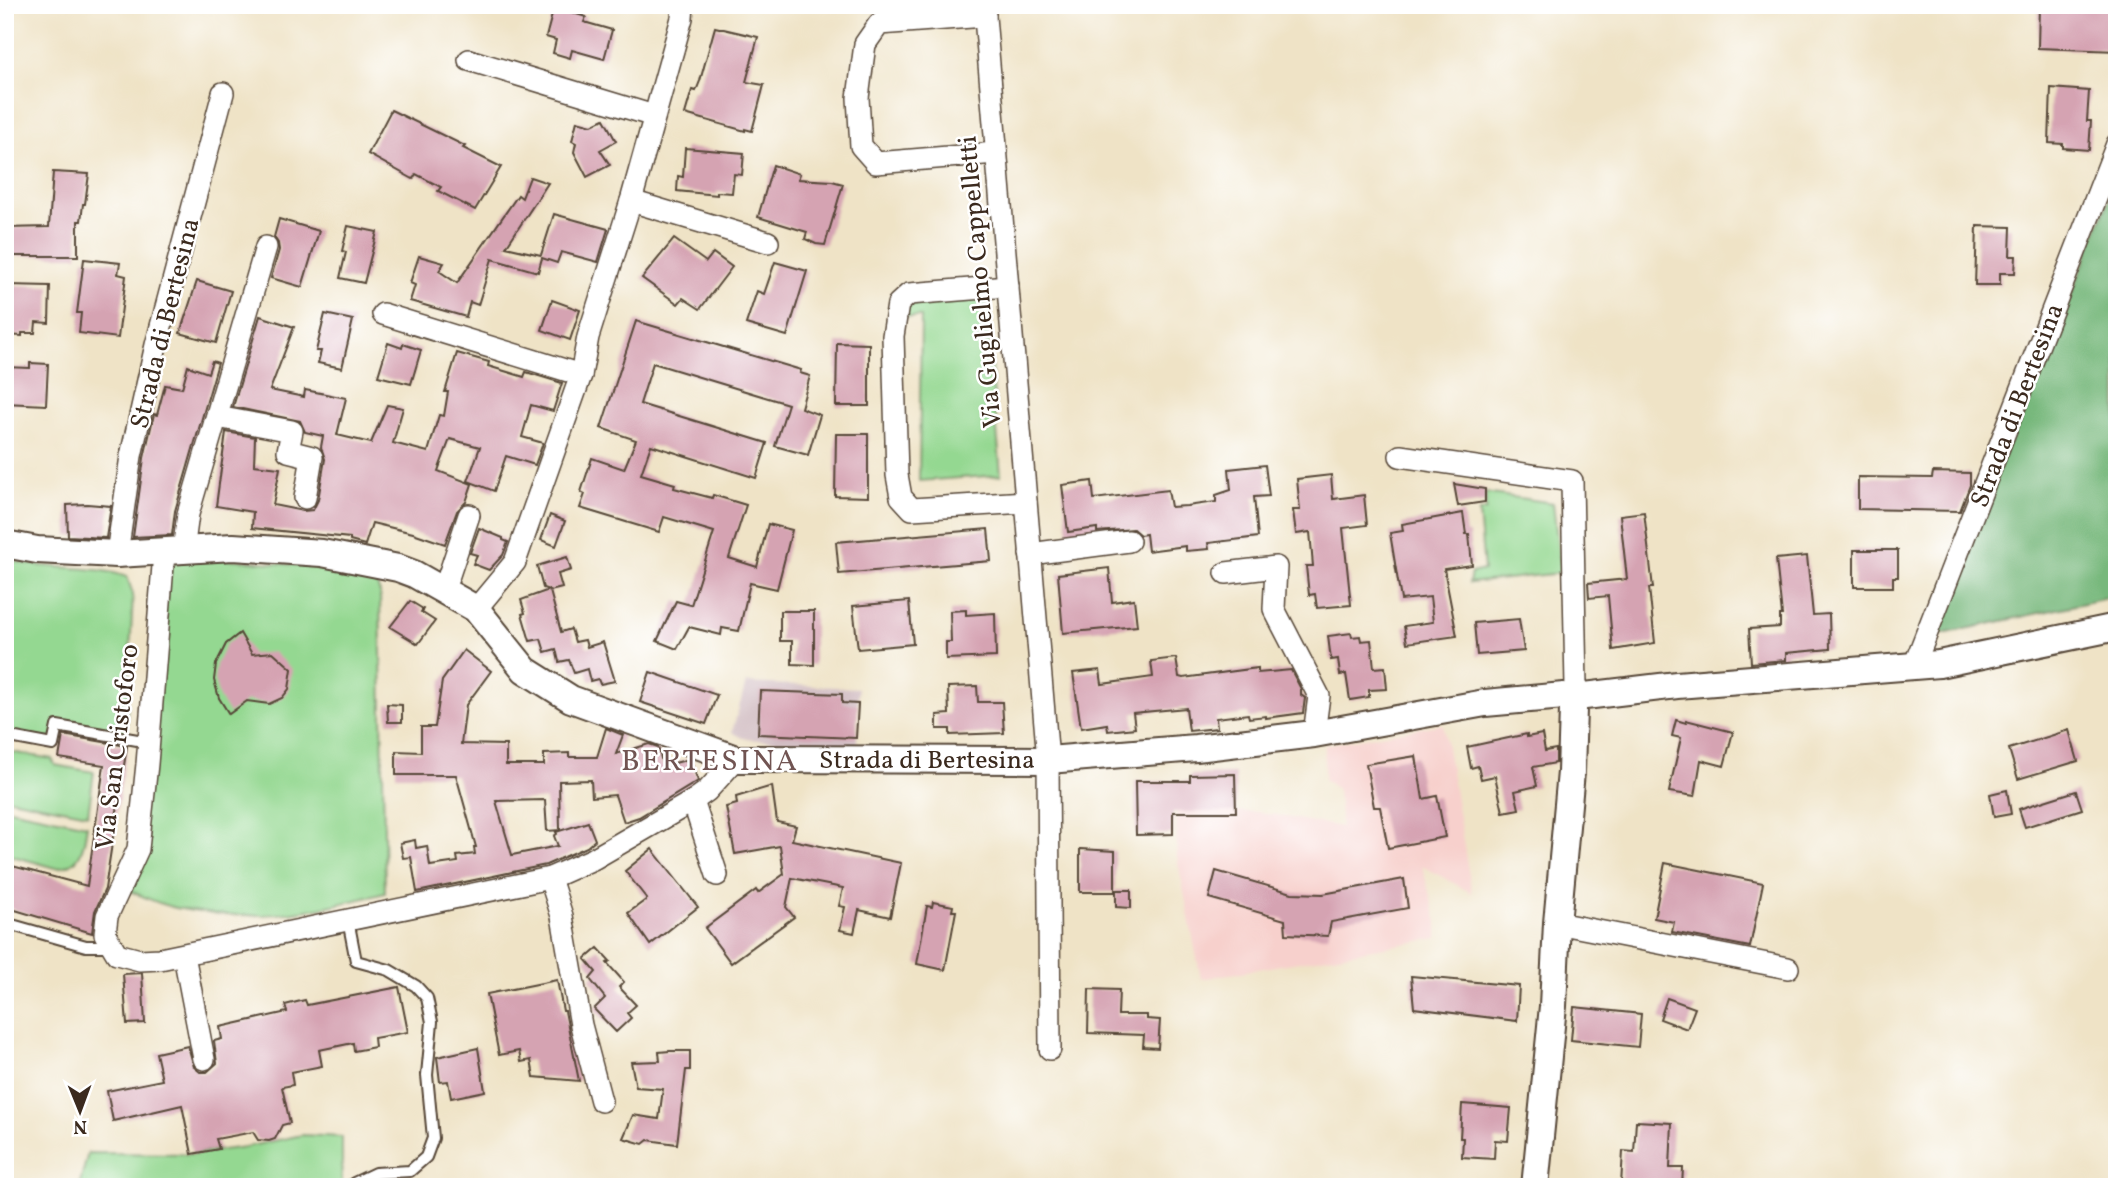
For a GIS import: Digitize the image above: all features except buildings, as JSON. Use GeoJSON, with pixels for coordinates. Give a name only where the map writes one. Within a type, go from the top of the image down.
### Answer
{"type":"FeatureCollection","features":[{"type":"Feature","properties":{"kind":"street"},"geometry":{"type":"LineString","coordinates":[[476,609],[515,562],[581,375],[588,337],[631,201],[682,18],[683,5]]}},
{"type":"Feature","properties":{"kind":"street"},"geometry":{"type":"LineString","coordinates":[[985,11],[878,24],[865,44],[859,98],[861,146],[876,163],[996,153]]}},
{"type":"Feature","properties":{"kind":"street","name":"Via Guglielmo Cappelletti"},"geometry":{"type":"LineString","coordinates":[[985,11],[1048,760]]}},
{"type":"Feature","properties":{"kind":"street"},"geometry":{"type":"LineString","coordinates":[[469,60],[654,116]]}},
{"type":"Feature","properties":{"kind":"street","name":"Strada di Bertesina"},"geometry":{"type":"LineString","coordinates":[[117,554],[131,456],[156,345],[223,93]]}},
{"type":"Feature","properties":{"kind":"street","name":"Strada di Bertesina"},"geometry":{"type":"LineString","coordinates":[[1914,666],[2117,144]]}},
{"type":"Feature","properties":{"kind":"street"},"geometry":{"type":"LineString","coordinates":[[631,201],[768,242]]}},
{"type":"Feature","properties":{"kind":"street"},"geometry":{"type":"LineString","coordinates":[[173,552],[188,514],[266,247]]}},
{"type":"Feature","properties":{"kind":"street"},"geometry":{"type":"LineString","coordinates":[[1008,286],[909,295],[898,304],[893,336],[897,475],[901,497],[912,509],[1026,502]]}},
{"type":"Feature","properties":{"kind":"street"},"geometry":{"type":"LineString","coordinates":[[383,314],[581,375]]}},
{"type":"Feature","properties":{"kind":"street"},"geometry":{"type":"LineString","coordinates":[[217,417],[292,431],[288,451],[312,457],[305,498]]}},
{"type":"Feature","properties":{"kind":"street"},"geometry":{"type":"LineString","coordinates":[[1400,456],[1572,481],[1575,697],[1553,1006],[1535,1187]]}},
{"type":"Feature","properties":{"kind":"street"},"geometry":{"type":"LineString","coordinates":[[440,588],[448,578],[469,515]]}},
{"type":"Feature","properties":{"kind":"street"},"geometry":{"type":"LineString","coordinates":[[1030,554],[1129,541]]}},
{"type":"Feature","properties":{"kind":"street","name":"Strada di Bertesina"},"geometry":{"type":"LineString","coordinates":[[5,544],[37,550],[117,554],[233,547],[321,553],[398,568],[476,609],[525,670],[571,699],[736,759],[1048,760],[1196,748],[1314,734],[1485,703],[1952,662],[2117,627]]}},
{"type":"Feature","properties":{"kind":"street","name":"Via San Cristoforo"},"geometry":{"type":"LineString","coordinates":[[112,946],[105,934],[107,916],[138,849],[173,552]]}},
{"type":"Feature","properties":{"kind":"street"},"geometry":{"type":"LineString","coordinates":[[1226,573],[1276,567],[1274,609],[1319,696],[1314,734]]}},
{"type":"Feature","properties":{"kind":"street"},"geometry":{"type":"LineString","coordinates":[[112,946],[117,954],[140,960],[184,955],[550,878],[593,859],[694,801],[707,791],[736,759]]}},
{"type":"Feature","properties":{"kind":"street","name":"Strada di Bertesina"},"geometry":{"type":"LineString","coordinates":[[1048,760],[1050,1049]]}},
{"type":"Feature","properties":{"kind":"street"},"geometry":{"type":"LineString","coordinates":[[694,801],[717,875]]}},
{"type":"Feature","properties":{"kind":"street"},"geometry":{"type":"LineString","coordinates":[[550,878],[562,916],[581,1025],[601,1101]]}},
{"type":"Feature","properties":{"kind":"street"},"geometry":{"type":"LineString","coordinates":[[1557,923],[1788,968]]}},
{"type":"Feature","properties":{"kind":"street"},"geometry":{"type":"LineString","coordinates":[[184,955],[204,1059]]}},
{"type":"Feature","properties":{"kind":"lane"},"geometry":{"type":"LineString","coordinates":[[5,736],[53,746],[57,726],[149,742]]}},
{"type":"Feature","properties":{"kind":"lane"},"geometry":{"type":"LineString","coordinates":[[348,920],[356,961],[389,970],[416,986],[427,998],[432,1022],[427,1075],[433,1138],[426,1157],[410,1171],[375,1173],[354,1183],[352,1187]]}},
{"type":"Feature","properties":{"kind":"lane"},"geometry":{"type":"LineString","coordinates":[[5,923],[86,946],[112,946]]}},
{"type":"Feature","properties":{"kind":"shaded area"},"geometry":{"type":"Polygon","coordinates":[[[746,683],[858,688],[857,746],[759,740],[743,738],[732,732],[746,683]]]}},
{"type":"Feature","properties":{"kind":"shaded area"},"geometry":{"type":"Polygon","coordinates":[[[1443,724],[1472,893],[1422,866],[1437,922],[1437,938],[1201,979],[1177,857],[1176,812],[1258,812],[1341,827],[1338,790],[1324,779],[1325,745],[1443,724]]]}},
{"type":"Feature","properties":{"kind":"green space"},"geometry":{"type":"Polygon","coordinates":[[[2117,179],[2117,596],[1926,636],[1995,458],[2034,389],[2117,179]]]}},
{"type":"Feature","properties":{"kind":"green space"},"geometry":{"type":"Polygon","coordinates":[[[985,295],[1001,475],[919,481],[921,317],[903,317],[911,301],[985,295]]]}},
{"type":"Feature","properties":{"kind":"green space"},"geometry":{"type":"Polygon","coordinates":[[[1485,493],[1553,503],[1561,573],[1469,583],[1471,573],[1484,570],[1479,512],[1486,510],[1485,493]]]}},
{"type":"Feature","properties":{"kind":"green space"},"geometry":{"type":"Polygon","coordinates":[[[5,558],[35,565],[97,570],[127,577],[133,594],[126,735],[62,725],[48,741],[5,733],[5,558]]]}},
{"type":"Feature","properties":{"kind":"green space"},"geometry":{"type":"Polygon","coordinates":[[[226,559],[307,566],[374,578],[380,593],[385,893],[332,906],[282,914],[231,915],[176,908],[130,891],[160,570],[181,560],[226,559]]]}},
{"type":"Feature","properties":{"kind":"green space"},"geometry":{"type":"Polygon","coordinates":[[[5,751],[52,759],[55,765],[94,772],[88,814],[5,798],[5,751]]]}},
{"type":"Feature","properties":{"kind":"green space"},"geometry":{"type":"Polygon","coordinates":[[[5,808],[87,825],[80,854],[71,864],[56,868],[5,854],[5,808]]]}},
{"type":"Feature","properties":{"kind":"green space"},"geometry":{"type":"Polygon","coordinates":[[[302,1135],[342,1137],[342,1187],[79,1187],[88,1153],[192,1154],[245,1147],[302,1135]]]}},
{"type":"Feature","properties":{"kind":"district","name":"BERTESINA"},"geometry":{"type":"Point","coordinates":[710,760]}}]}
